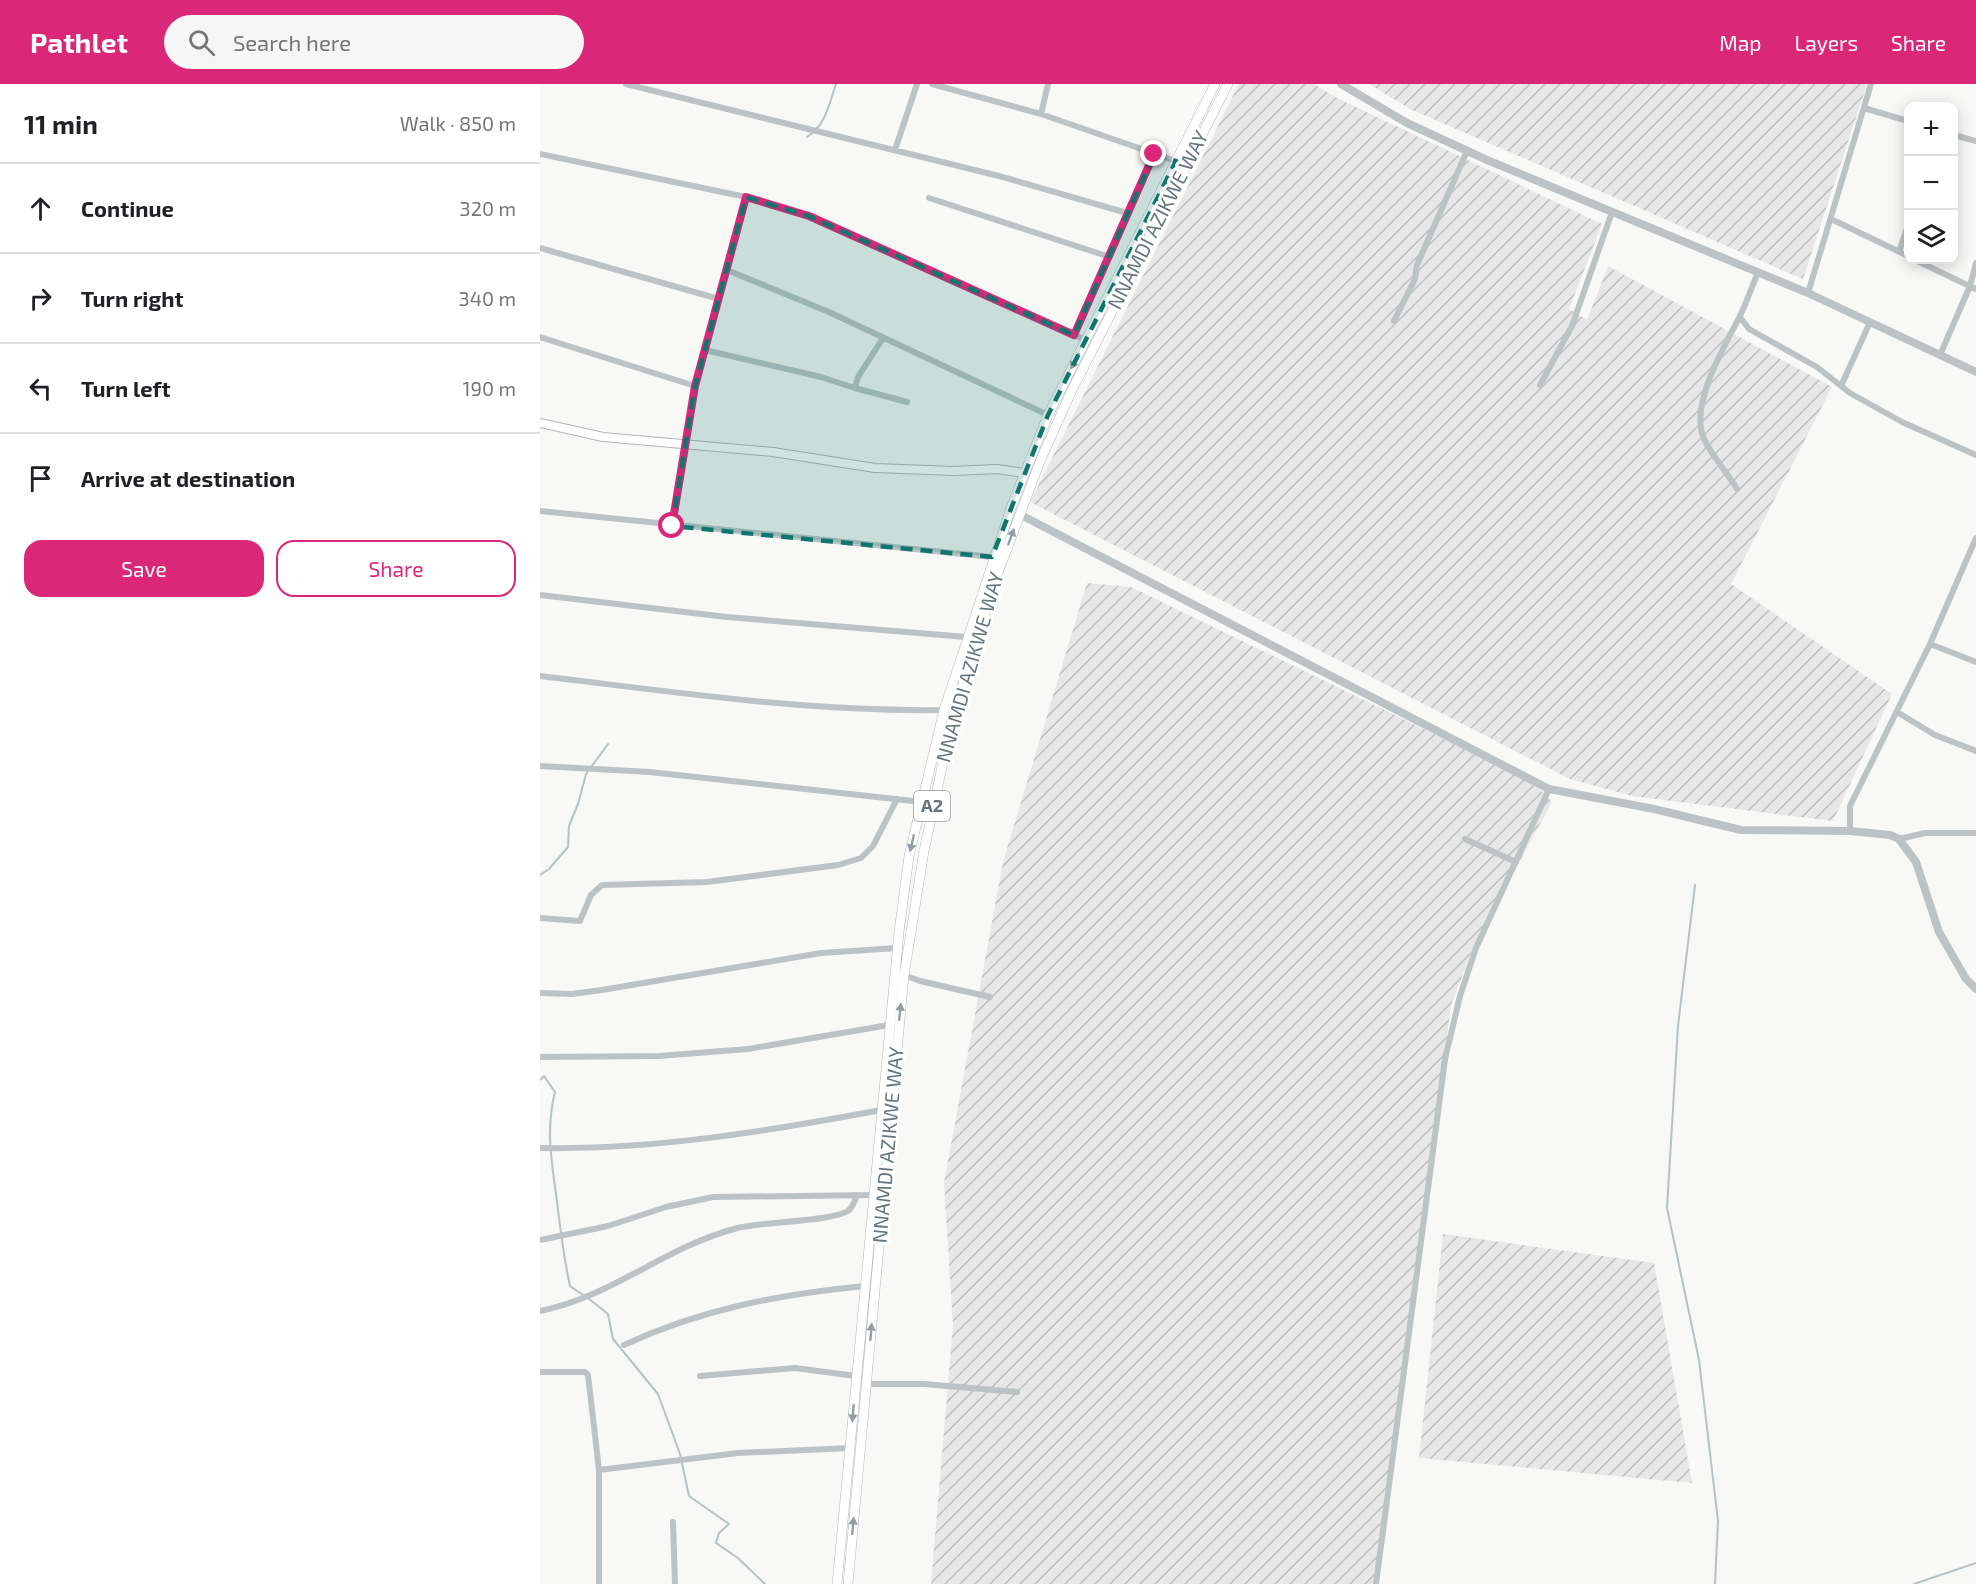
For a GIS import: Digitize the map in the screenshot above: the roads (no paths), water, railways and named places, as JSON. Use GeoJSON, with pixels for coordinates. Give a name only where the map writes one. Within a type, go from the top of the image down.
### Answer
{"type":"FeatureCollection","features":[{"type":"Feature","properties":{"kind":"highway","name":"NNAMDI AZIKWE WAY"},"geometry":{"type":"LineString","coordinates":[[837,1584],[897,948],[909,856],[944,710],[992,557],[1048,415],[1215,84]]}},
{"type":"Feature","properties":{"kind":"highway","name":"NNAMDI AZIKWE WAY"},"geometry":{"type":"LineString","coordinates":[[848,1584],[904,975],[927,830],[952,720],[994,583],[1019,514],[1072,390],[1228,84]]}},
{"type":"Feature","properties":{"kind":"main road"},"geometry":{"type":"LineString","coordinates":[[540,423],[603,437],[773,452],[875,468],[954,471],[997,469],[1024,473]]}},
{"type":"Feature","properties":{"kind":"street"},"geometry":{"type":"LineString","coordinates":[[626,84],[895,150],[1127,213]]}},
{"type":"Feature","properties":{"kind":"street"},"geometry":{"type":"LineString","coordinates":[[895,150],[917,84]]}},
{"type":"Feature","properties":{"kind":"street"},"geometry":{"type":"LineString","coordinates":[[932,84],[1041,114],[1176,161]]}},
{"type":"Feature","properties":{"kind":"street"},"geometry":{"type":"LineString","coordinates":[[1041,114],[1048,84]]}},
{"type":"Feature","properties":{"kind":"street"},"geometry":{"type":"LineString","coordinates":[[1341,84],[1407,123],[1467,151],[1808,293],[1976,372]]}},
{"type":"Feature","properties":{"kind":"street"},"geometry":{"type":"LineString","coordinates":[[1808,293],[1871,84]]}},
{"type":"Feature","properties":{"kind":"street"},"geometry":{"type":"LineString","coordinates":[[1864,108],[1904,120]]}},
{"type":"Feature","properties":{"kind":"street"},"geometry":{"type":"LineString","coordinates":[[1958,136],[1976,141]]}},
{"type":"Feature","properties":{"kind":"street"},"geometry":{"type":"LineString","coordinates":[[1394,321],[1415,279],[1417,265],[1467,151]]}},
{"type":"Feature","properties":{"kind":"street"},"geometry":{"type":"LineString","coordinates":[[540,154],[746,197],[809,216],[1086,340]]}},
{"type":"Feature","properties":{"kind":"street"},"geometry":{"type":"LineString","coordinates":[[1074,335],[1154,154]]}},
{"type":"Feature","properties":{"kind":"street"},"geometry":{"type":"LineString","coordinates":[[672,526],[695,386],[746,197]]}},
{"type":"Feature","properties":{"kind":"street"},"geometry":{"type":"LineString","coordinates":[[929,198],[1110,257]]}},
{"type":"Feature","properties":{"kind":"street"},"geometry":{"type":"LineString","coordinates":[[1540,384],[1572,326],[1612,212]]}},
{"type":"Feature","properties":{"kind":"street"},"geometry":{"type":"LineString","coordinates":[[1831,219],[1904,254]]}},
{"type":"Feature","properties":{"kind":"street"},"geometry":{"type":"LineString","coordinates":[[1899,252],[1904,237]]}},
{"type":"Feature","properties":{"kind":"street"},"geometry":{"type":"LineString","coordinates":[[540,248],[719,299]]}},
{"type":"Feature","properties":{"kind":"street"},"geometry":{"type":"LineString","coordinates":[[1940,355],[1973,287],[1976,263]]}},
{"type":"Feature","properties":{"kind":"street"},"geometry":{"type":"LineString","coordinates":[[1924,264],[1973,287]]}},
{"type":"Feature","properties":{"kind":"street"},"geometry":{"type":"LineString","coordinates":[[727,270],[829,312],[1048,415]]}},
{"type":"Feature","properties":{"kind":"street"},"geometry":{"type":"LineString","coordinates":[[1737,489],[1705,439],[1702,422],[1704,398],[1714,365],[1740,317],[1758,272]]}},
{"type":"Feature","properties":{"kind":"street"},"geometry":{"type":"LineString","coordinates":[[1740,317],[1749,329],[1817,367],[1842,384],[1850,393],[1902,422],[1976,455]]}},
{"type":"Feature","properties":{"kind":"street"},"geometry":{"type":"LineString","coordinates":[[1842,384],[1870,322]]}},
{"type":"Feature","properties":{"kind":"street"},"geometry":{"type":"LineString","coordinates":[[540,337],[695,386]]}},
{"type":"Feature","properties":{"kind":"street"},"geometry":{"type":"LineString","coordinates":[[855,388],[858,377],[883,338]]}},
{"type":"Feature","properties":{"kind":"street"},"geometry":{"type":"LineString","coordinates":[[705,350],[821,377],[907,402]]}},
{"type":"Feature","properties":{"kind":"street"},"geometry":{"type":"LineString","coordinates":[[540,511],[992,557]]}},
{"type":"Feature","properties":{"kind":"street"},"geometry":{"type":"LineString","coordinates":[[1019,514],[1549,789],[1654,809],[1741,830],[1850,831],[1890,835],[1899,839],[1916,862],[1939,932],[1966,979],[1976,989]]}},
{"type":"Feature","properties":{"kind":"street"},"geometry":{"type":"LineString","coordinates":[[1850,831],[1850,806],[1930,644],[1976,538]]}},
{"type":"Feature","properties":{"kind":"street"},"geometry":{"type":"LineString","coordinates":[[540,595],[727,617],[966,637]]}},
{"type":"Feature","properties":{"kind":"street"},"geometry":{"type":"LineString","coordinates":[[1930,644],[1976,662]]}},
{"type":"Feature","properties":{"kind":"street"},"geometry":{"type":"LineString","coordinates":[[540,676],[738,701],[843,709],[944,710]]}},
{"type":"Feature","properties":{"kind":"street"},"geometry":{"type":"LineString","coordinates":[[1897,711],[1935,735],[1976,752]]}},
{"type":"Feature","properties":{"kind":"street"},"geometry":{"type":"LineString","coordinates":[[540,766],[596,768],[922,802]]}},
{"type":"Feature","properties":{"kind":"street"},"geometry":{"type":"LineString","coordinates":[[1376,1584],[1445,1059],[1460,996],[1476,948],[1549,789]]}},
{"type":"Feature","properties":{"kind":"street"},"geometry":{"type":"LineString","coordinates":[[540,918],[580,921],[591,895],[602,885],[707,882],[861,858],[873,846],[897,800]]}},
{"type":"Feature","properties":{"kind":"street"},"geometry":{"type":"LineString","coordinates":[[1899,839],[1925,833],[1976,833]]}},
{"type":"Feature","properties":{"kind":"street"},"geometry":{"type":"LineString","coordinates":[[1465,839],[1515,862]]}},
{"type":"Feature","properties":{"kind":"street"},"geometry":{"type":"LineString","coordinates":[[540,993],[602,990],[821,953],[897,948]]}},
{"type":"Feature","properties":{"kind":"street"},"geometry":{"type":"LineString","coordinates":[[904,975],[990,997]]}},
{"type":"Feature","properties":{"kind":"street"},"geometry":{"type":"LineString","coordinates":[[540,1057],[659,1056],[748,1049],[889,1025]]}},
{"type":"Feature","properties":{"kind":"street"},"geometry":{"type":"LineString","coordinates":[[542,1148],[703,1138],[796,1126],[881,1110]]}},
{"type":"Feature","properties":{"kind":"street"},"geometry":{"type":"LineString","coordinates":[[540,1240],[556,1238],[713,1197],[873,1195]]}},
{"type":"Feature","properties":{"kind":"street"},"geometry":{"type":"LineString","coordinates":[[540,1311],[581,1301],[590,1294],[723,1232],[774,1222],[837,1215],[853,1206],[857,1196]]}},
{"type":"Feature","properties":{"kind":"street"},"geometry":{"type":"LineString","coordinates":[[624,1345],[693,1316],[803,1292],[865,1286]]}},
{"type":"Feature","properties":{"kind":"street"},"geometry":{"type":"LineString","coordinates":[[700,1376],[795,1368],[856,1376]]}},
{"type":"Feature","properties":{"kind":"street"},"geometry":{"type":"LineString","coordinates":[[540,1372],[585,1372],[588,1375],[599,1470],[599,1584]]}},
{"type":"Feature","properties":{"kind":"street"},"geometry":{"type":"LineString","coordinates":[[866,1384],[924,1384],[1017,1392]]}},
{"type":"Feature","properties":{"kind":"street"},"geometry":{"type":"LineString","coordinates":[[599,1470],[685,1458],[850,1448]]}},
{"type":"Feature","properties":{"kind":"street"},"geometry":{"type":"LineString","coordinates":[[673,1522],[675,1584]]}},
{"type":"Feature","properties":{"kind":"waterway"},"geometry":{"type":"LineString","coordinates":[[807,137],[823,120],[836,84]]}},
{"type":"Feature","properties":{"kind":"waterway"},"geometry":{"type":"LineString","coordinates":[[540,875],[549,869],[568,847],[569,826],[586,774],[608,744]]}},
{"type":"Feature","properties":{"kind":"waterway"},"geometry":{"type":"LineString","coordinates":[[1695,885],[1678,1026],[1667,1208],[1699,1360],[1718,1521],[1715,1584]]}},
{"type":"Feature","properties":{"kind":"waterway"},"geometry":{"type":"LineString","coordinates":[[540,1080],[544,1076],[555,1092],[550,1143],[565,1263],[570,1286],[583,1295]]}},
{"type":"Feature","properties":{"kind":"waterway"},"geometry":{"type":"LineString","coordinates":[[588,1298],[608,1314],[613,1339],[658,1394],[680,1454],[689,1496],[729,1524],[719,1533],[716,1543],[738,1558],[765,1584]]}},
{"type":"Feature","properties":{"kind":"waterway"},"geometry":{"type":"LineString","coordinates":[[1914,1584],[1976,1563]]}}]}
